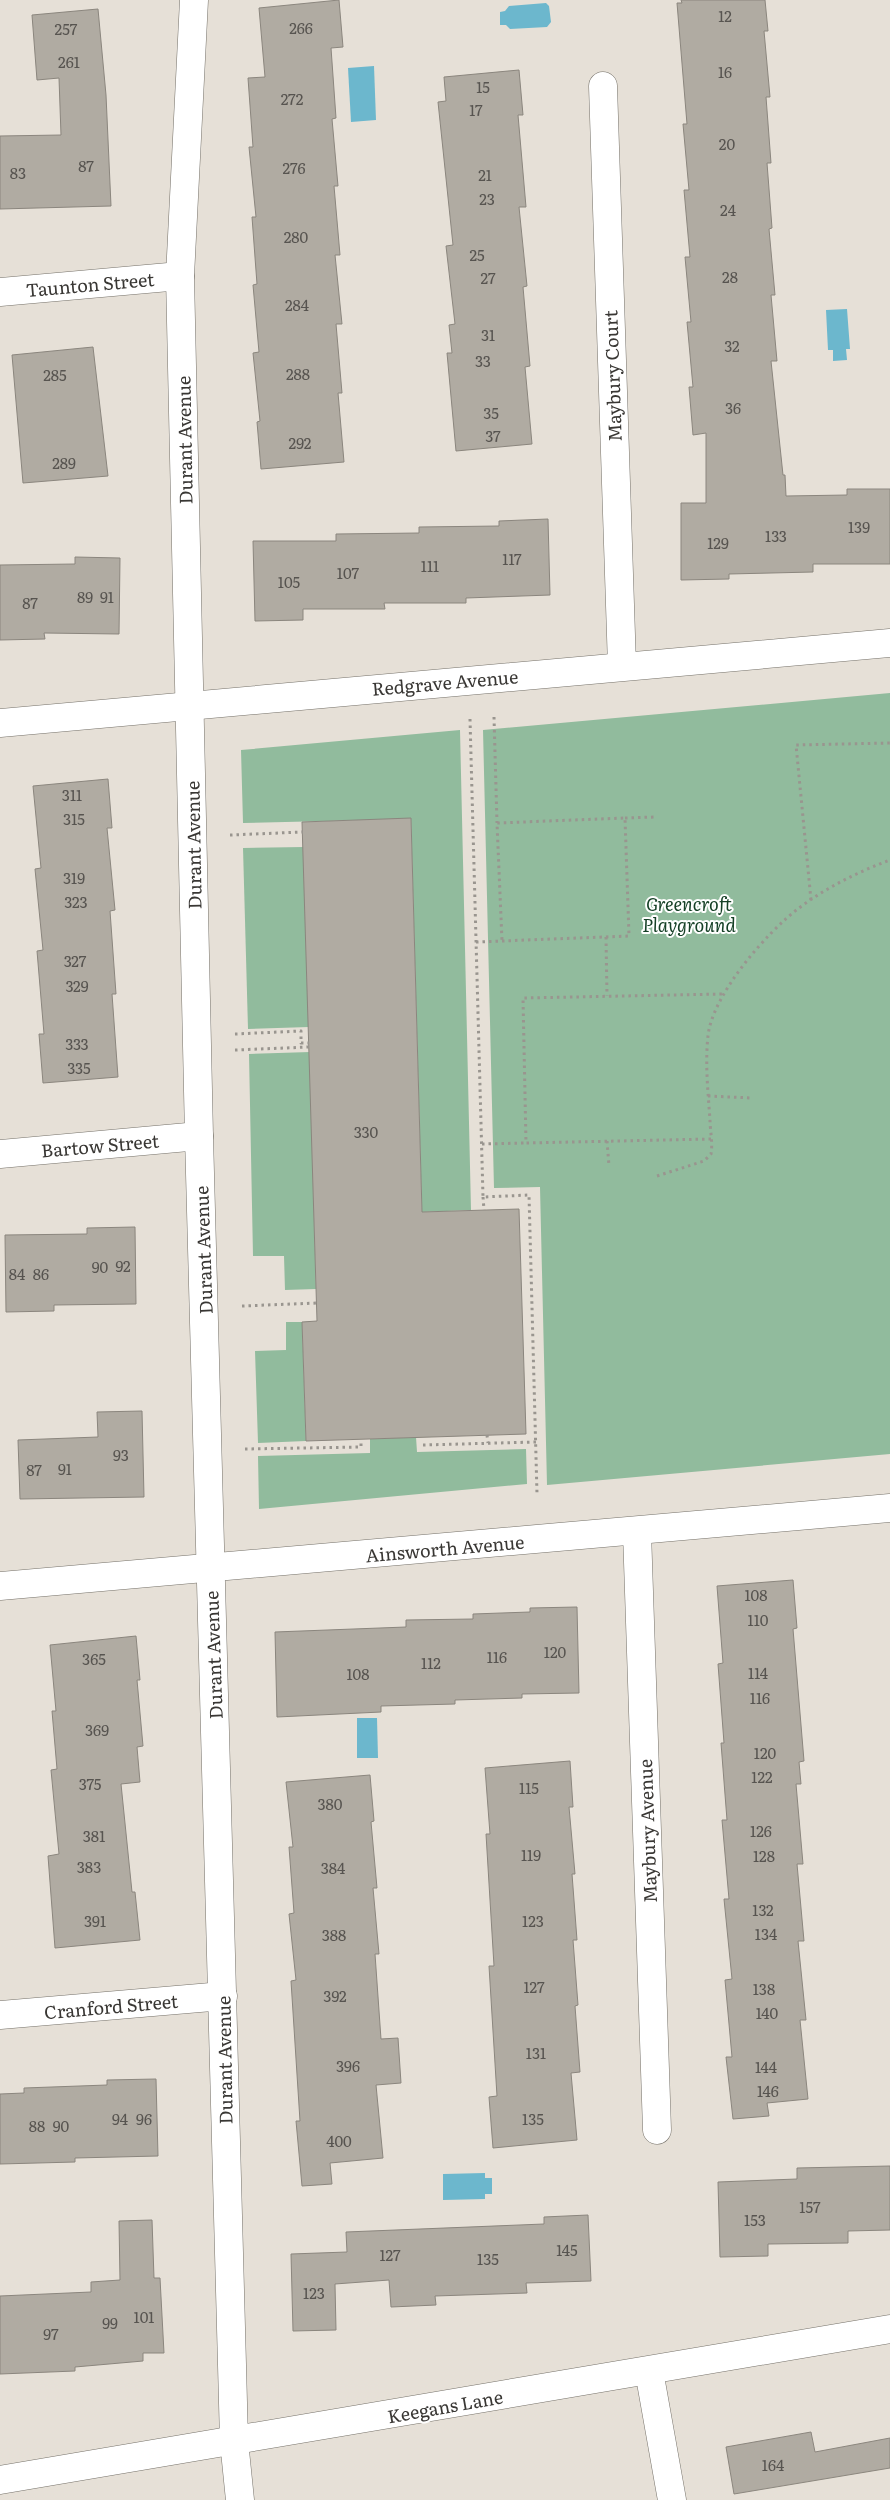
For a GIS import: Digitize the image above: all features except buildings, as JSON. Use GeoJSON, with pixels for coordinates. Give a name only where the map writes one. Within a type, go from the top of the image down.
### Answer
{"type":"FeatureCollection","features":[{"type":"Feature","properties":{"kind":"street","name":"Durant Avenue"},"geometry":{"type":"LineString","coordinates":[[194,0],[180,276],[199,1136],[234,2441],[240,2500]]}},
{"type":"Feature","properties":{"kind":"street","name":"Maybury Court"},"geometry":{"type":"LineString","coordinates":[[603,86],[622,666]]}},
{"type":"Feature","properties":{"kind":"street","name":"Taunton Street"},"geometry":{"type":"LineString","coordinates":[[0,292],[180,276]]}},
{"type":"Feature","properties":{"kind":"street","name":"Redgrave Avenue"},"geometry":{"type":"LineString","coordinates":[[0,723],[890,643]]}},
{"type":"Feature","properties":{"kind":"street","name":"Bartow Street"},"geometry":{"type":"LineString","coordinates":[[0,1154],[199,1136]]}},
{"type":"Feature","properties":{"kind":"street","name":"Ainsworth Avenue"},"geometry":{"type":"LineString","coordinates":[[0,1586],[637,1532],[890,1508]]}},
{"type":"Feature","properties":{"kind":"street","name":"Maybury Avenue"},"geometry":{"type":"LineString","coordinates":[[637,1532],[657,2130]]}},
{"type":"Feature","properties":{"kind":"street","name":"Cranford Street"},"geometry":{"type":"LineString","coordinates":[[0,2015],[223,1996]]}},
{"type":"Feature","properties":{"kind":"street","name":"Keegans Lane"},"geometry":{"type":"LineString","coordinates":[[0,2480],[890,2329]]}},
{"type":"Feature","properties":{"kind":"street"},"geometry":{"type":"LineString","coordinates":[[649,2371],[672,2500]]}},
{"type":"Feature","properties":{"kind":"path"},"geometry":{"type":"LineString","coordinates":[[494,717],[502,941]]}},
{"type":"Feature","properties":{"kind":"path"},"geometry":{"type":"LineString","coordinates":[[470,719],[484,1210]]}},
{"type":"Feature","properties":{"kind":"path"},"geometry":{"type":"LineString","coordinates":[[811,900],[796,745],[890,743]]}},
{"type":"Feature","properties":{"kind":"path"},"geometry":{"type":"LineString","coordinates":[[498,823],[656,817]]}},
{"type":"Feature","properties":{"kind":"path"},"geometry":{"type":"LineString","coordinates":[[476,942],[629,936],[625,818]]}},
{"type":"Feature","properties":{"kind":"path"},"geometry":{"type":"LineString","coordinates":[[230,835],[303,832]]}},
{"type":"Feature","properties":{"kind":"path"},"geometry":{"type":"LineString","coordinates":[[657,1176],[704,1161],[711,1154],[708,1096],[708,1033],[713,1015],[723,994],[744,964],[798,909],[861,871],[890,860]]}},
{"type":"Feature","properties":{"kind":"path"},"geometry":{"type":"LineString","coordinates":[[606,937],[607,996]]}},
{"type":"Feature","properties":{"kind":"path"},"geometry":{"type":"LineString","coordinates":[[526,1143],[523,998],[723,994]]}},
{"type":"Feature","properties":{"kind":"path"},"geometry":{"type":"LineString","coordinates":[[235,1034],[301,1031],[302,1043],[309,1045],[235,1050]]}},
{"type":"Feature","properties":{"kind":"path"},"geometry":{"type":"LineString","coordinates":[[708,1096],[752,1098]]}},
{"type":"Feature","properties":{"kind":"path"},"geometry":{"type":"LineString","coordinates":[[482,1144],[711,1139]]}},
{"type":"Feature","properties":{"kind":"path"},"geometry":{"type":"LineString","coordinates":[[607,1141],[609,1166]]}},
{"type":"Feature","properties":{"kind":"path"},"geometry":{"type":"LineString","coordinates":[[484,1197],[529,1195],[537,1494]]}},
{"type":"Feature","properties":{"kind":"path"},"geometry":{"type":"LineString","coordinates":[[242,1306],[317,1303]]}},
{"type":"Feature","properties":{"kind":"path"},"geometry":{"type":"LineString","coordinates":[[487,1435],[488,1443]]}},
{"type":"Feature","properties":{"kind":"path"},"geometry":{"type":"LineString","coordinates":[[245,1449],[362,1447],[361,1440]]}},
{"type":"Feature","properties":{"kind":"path"},"geometry":{"type":"LineString","coordinates":[[423,1445],[536,1442]]}},
{"type":"Feature","properties":{"kind":"green space","name":"Greencroft Playground"},"geometry":{"type":"Polygon","coordinates":[[[890,693],[890,1454],[547,1485],[540,1187],[494,1188],[483,730],[890,693]]]}},
{"type":"Feature","properties":{"kind":"green space"},"geometry":{"type":"Polygon","coordinates":[[[460,730],[471,1210],[422,1212],[411,819],[243,823],[241,750],[460,730]]]}},
{"type":"Feature","properties":{"kind":"green space"},"geometry":{"type":"Polygon","coordinates":[[[304,847],[309,1027],[248,1029],[243,848],[304,847]]]}},
{"type":"Feature","properties":{"kind":"green space"},"geometry":{"type":"Polygon","coordinates":[[[310,1052],[316,1289],[285,1290],[284,1256],[253,1256],[249,1054],[310,1052]]]}},
{"type":"Feature","properties":{"kind":"green space"},"geometry":{"type":"Polygon","coordinates":[[[286,1322],[302,1322],[306,1441],[258,1443],[255,1351],[286,1350],[286,1322]]]}},
{"type":"Feature","properties":{"kind":"green space"},"geometry":{"type":"Polygon","coordinates":[[[416,1437],[417,1452],[526,1449],[527,1484],[259,1509],[258,1456],[370,1453],[370,1439],[416,1437]]]}},
{"type":"Feature","properties":{"kind":"water"},"geometry":{"type":"Polygon","coordinates":[[[546,3],[549,6],[551,22],[547,27],[510,29],[506,25],[500,25],[500,12],[505,11],[509,6],[546,3]]]}},
{"type":"Feature","properties":{"kind":"water"},"geometry":{"type":"Polygon","coordinates":[[[374,66],[376,120],[351,122],[348,68],[374,66]]]}},
{"type":"Feature","properties":{"kind":"water"},"geometry":{"type":"Polygon","coordinates":[[[847,309],[850,349],[846,349],[847,360],[833,361],[833,350],[828,350],[826,310],[847,309]]]}},
{"type":"Feature","properties":{"kind":"water"},"geometry":{"type":"Polygon","coordinates":[[[357,1718],[377,1718],[378,1758],[357,1758],[357,1718]]]}},
{"type":"Feature","properties":{"kind":"water"},"geometry":{"type":"Polygon","coordinates":[[[485,2173],[485,2178],[492,2178],[492,2194],[485,2194],[485,2199],[443,2200],[443,2174],[485,2173]]]}}]}
